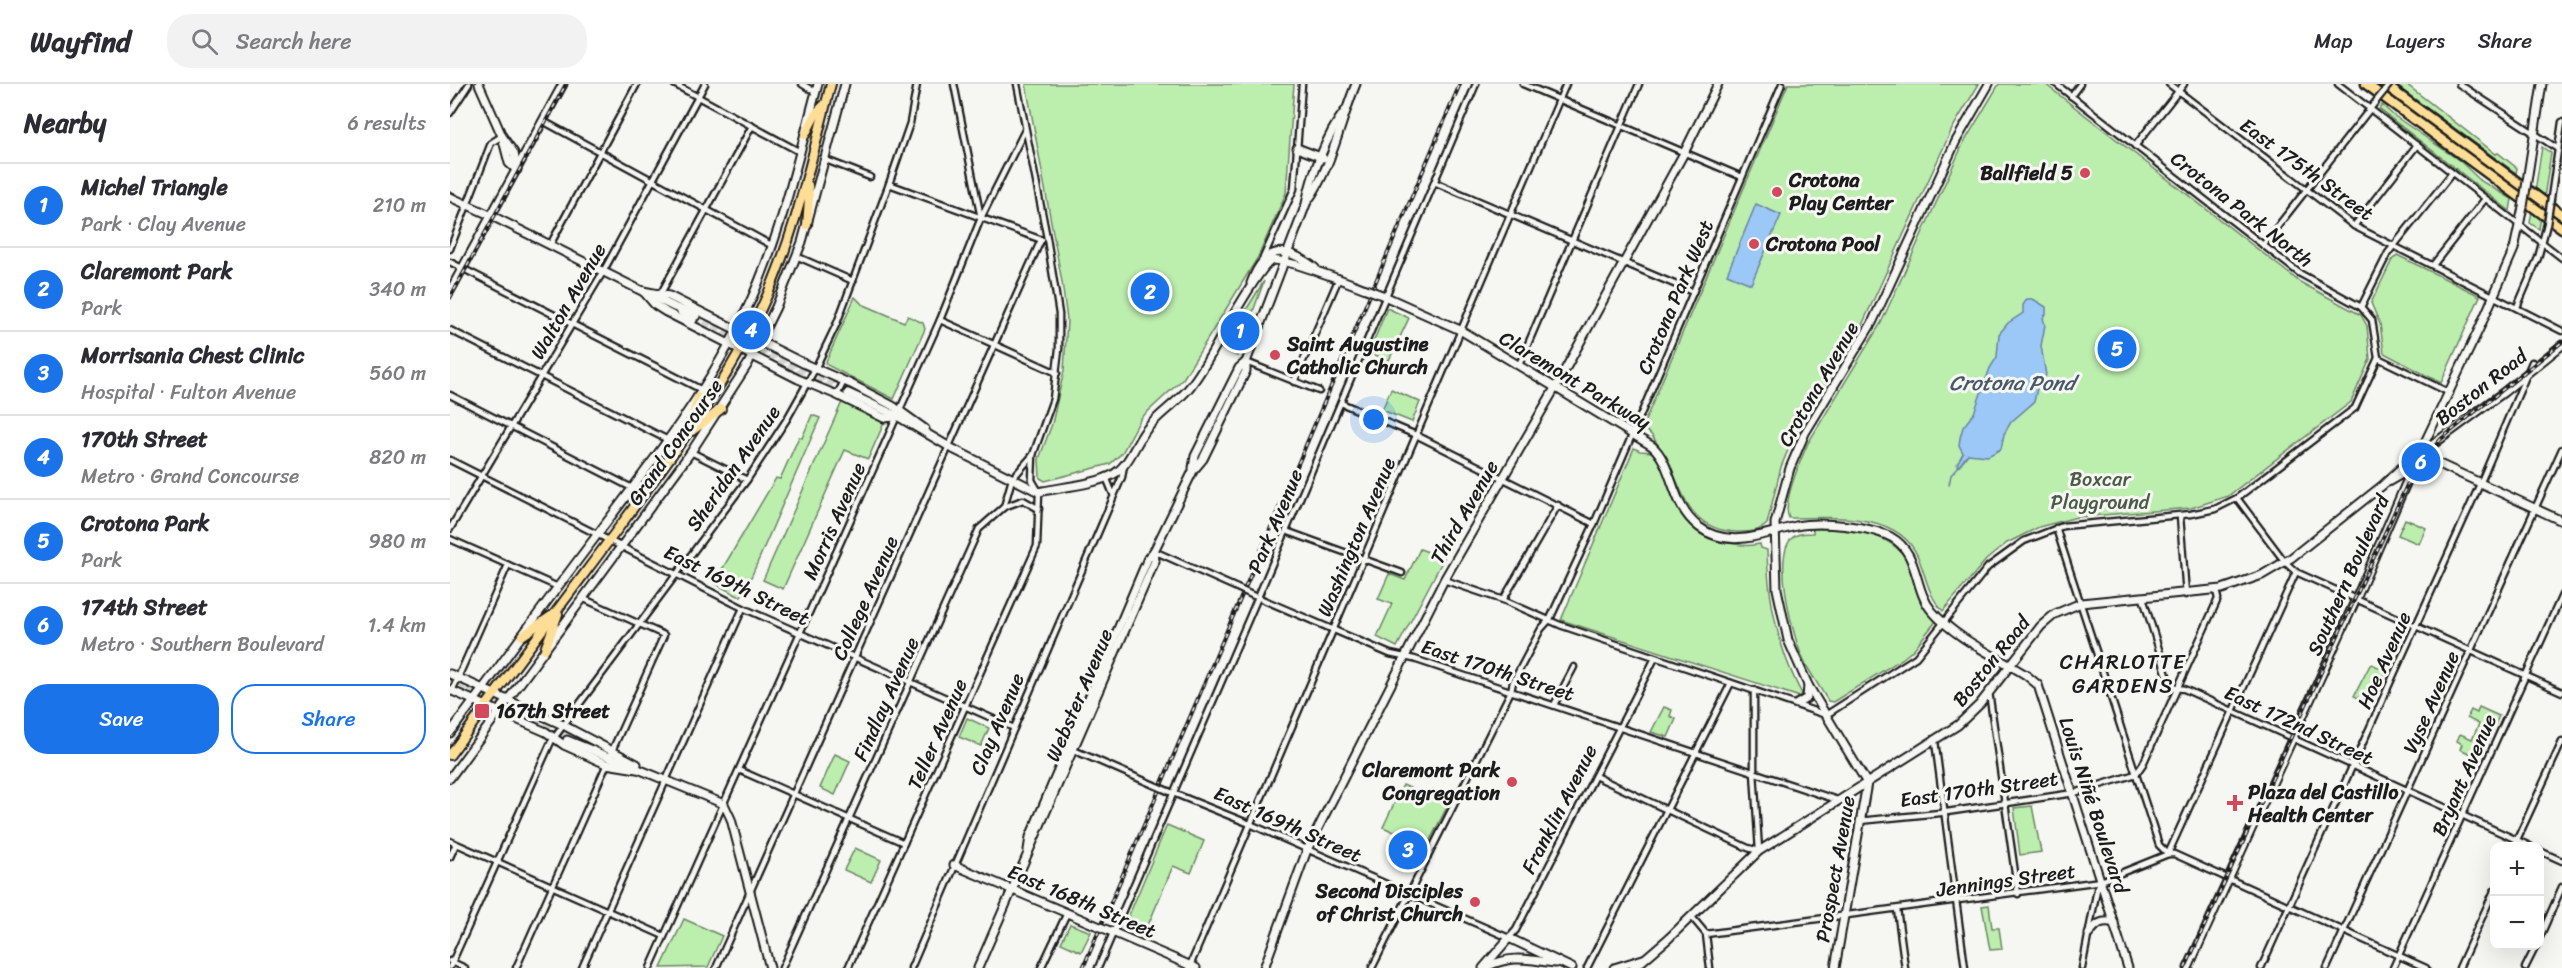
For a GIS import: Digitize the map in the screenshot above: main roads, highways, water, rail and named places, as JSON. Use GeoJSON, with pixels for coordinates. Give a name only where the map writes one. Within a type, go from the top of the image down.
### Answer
{"type":"FeatureCollection","features":[{"type":"Feature","properties":{"kind":"highway"},"geometry":{"type":"LineString","coordinates":[[2366,84],[2562,228]]}},
{"type":"Feature","properties":{"kind":"highway"},"geometry":{"type":"LineString","coordinates":[[2384,84],[2562,215]]}},
{"type":"Feature","properties":{"kind":"main road","name":"Grand Concourse"},"geometry":{"type":"LineString","coordinates":[[450,755],[688,434],[748,336],[783,256],[807,180],[831,84]]}},
{"type":"Feature","properties":{"kind":"main road"},"geometry":{"type":"LineString","coordinates":[[805,135],[817,112],[827,102]]}},
{"type":"Feature","properties":{"kind":"main road"},"geometry":{"type":"LineString","coordinates":[[807,180],[809,199],[807,225]]}},
{"type":"Feature","properties":{"kind":"main road"},"geometry":{"type":"LineString","coordinates":[[688,434],[700,393]]}},
{"type":"Feature","properties":{"kind":"main road"},"geometry":{"type":"LineString","coordinates":[[688,434],[721,409]]}},
{"type":"Feature","properties":{"kind":"main road"},"geometry":{"type":"LineString","coordinates":[[522,636],[557,610]]}},
{"type":"Feature","properties":{"kind":"main road"},"geometry":{"type":"LineString","coordinates":[[545,649],[557,610]]}},
{"type":"Feature","properties":{"kind":"water","name":"Crotona Pool"},"geometry":{"type":"Polygon","coordinates":[[[1756,204],[1781,215],[1751,284],[1727,274],[1756,204]]]}},
{"type":"Feature","properties":{"kind":"water","name":"Crotona Pond"},"geometry":{"type":"Polygon","coordinates":[[[2027,299],[2033,299],[2046,307],[2041,346],[2046,375],[2037,388],[2034,402],[2011,422],[2004,434],[2001,449],[1988,456],[1968,454],[1959,466],[1957,464],[1963,453],[1959,445],[1963,427],[1974,413],[1990,368],[1997,357],[1999,334],[2008,323],[2023,313],[2023,305],[2027,299]]]}},
{"type":"Feature","properties":{"kind":"waterway"},"geometry":{"type":"LineString","coordinates":[[1949,485],[1951,475],[1959,466]]}},
{"type":"Feature","properties":{"kind":"tunnel"},"geometry":{"type":"LineString","coordinates":[[696,316],[848,388]]}},
{"type":"Feature","properties":{"kind":"tunnel"},"geometry":{"type":"LineString","coordinates":[[693,320],[803,375],[848,393]]}},
{"type":"Feature","properties":{"kind":"tunnel"},"geometry":{"type":"LineString","coordinates":[[450,679],[571,736]]}},
{"type":"Feature","properties":{"kind":"tunnel"},"geometry":{"type":"LineString","coordinates":[[450,685],[521,718]]}},
{"type":"Feature","properties":{"kind":"tunnel"},"geometry":{"type":"LineString","coordinates":[[542,727],[567,740]]}},
{"type":"Feature","properties":{"kind":"railway"},"geometry":{"type":"LineString","coordinates":[[450,298],[566,84]]}},
{"type":"Feature","properties":{"kind":"railway"},"geometry":{"type":"LineString","coordinates":[[1083,968],[1460,84]]}},
{"type":"Feature","properties":{"kind":"railway"},"geometry":{"type":"LineString","coordinates":[[2185,968],[2413,472],[2441,439],[2562,342]]}},
{"type":"Feature","properties":{"kind":"place","name":"Ballfield 5"},"geometry":{"type":"Point","coordinates":[2085,173]}},
{"type":"Feature","properties":{"kind":"place","name":"Crotona Play Center"},"geometry":{"type":"Point","coordinates":[1777,192]}},
{"type":"Feature","properties":{"kind":"place","name":"Crotona Pool"},"geometry":{"type":"Point","coordinates":[1754,244]}},
{"type":"Feature","properties":{"kind":"place","name":"Claremont Park"},"geometry":{"type":"Point","coordinates":[1150,292]}},
{"type":"Feature","properties":{"kind":"place","name":"170th Street"},"geometry":{"type":"Point","coordinates":[751,330]}},
{"type":"Feature","properties":{"kind":"place","name":"Michel Triangle"},"geometry":{"type":"Point","coordinates":[1240,331]}},
{"type":"Feature","properties":{"kind":"place","name":"Crotona Park"},"geometry":{"type":"Point","coordinates":[2117,349]}},
{"type":"Feature","properties":{"kind":"place","name":"Saint Augustine Catholic Church"},"geometry":{"type":"Point","coordinates":[1275,355]}},
{"type":"Feature","properties":{"kind":"place","name":"174th Street"},"geometry":{"type":"Point","coordinates":[2421,462]}},
{"type":"Feature","properties":{"kind":"place","name":"167th Street"},"geometry":{"type":"Point","coordinates":[482,711]}},
{"type":"Feature","properties":{"kind":"place","name":"Claremont Park Congregation"},"geometry":{"type":"Point","coordinates":[1512,782]}},
{"type":"Feature","properties":{"kind":"place","name":"Plaza del Castillo Health Center"},"geometry":{"type":"Point","coordinates":[2235,803]}},
{"type":"Feature","properties":{"kind":"place","name":"Morrisania Chest Clinic"},"geometry":{"type":"Point","coordinates":[1408,850]}},
{"type":"Feature","properties":{"kind":"place","name":"Second Disciples of Christ Church"},"geometry":{"type":"Point","coordinates":[1475,902]}},
{"type":"Feature","properties":{"kind":"district","name":"CHARLOTTE GARDENS"},"geometry":{"type":"Point","coordinates":[2123,674]}},
{"type":"Feature","properties":{"kind":"park label","name":"Boxcar Playground"},"geometry":{"type":"Point","coordinates":[2100,490]}}]}
